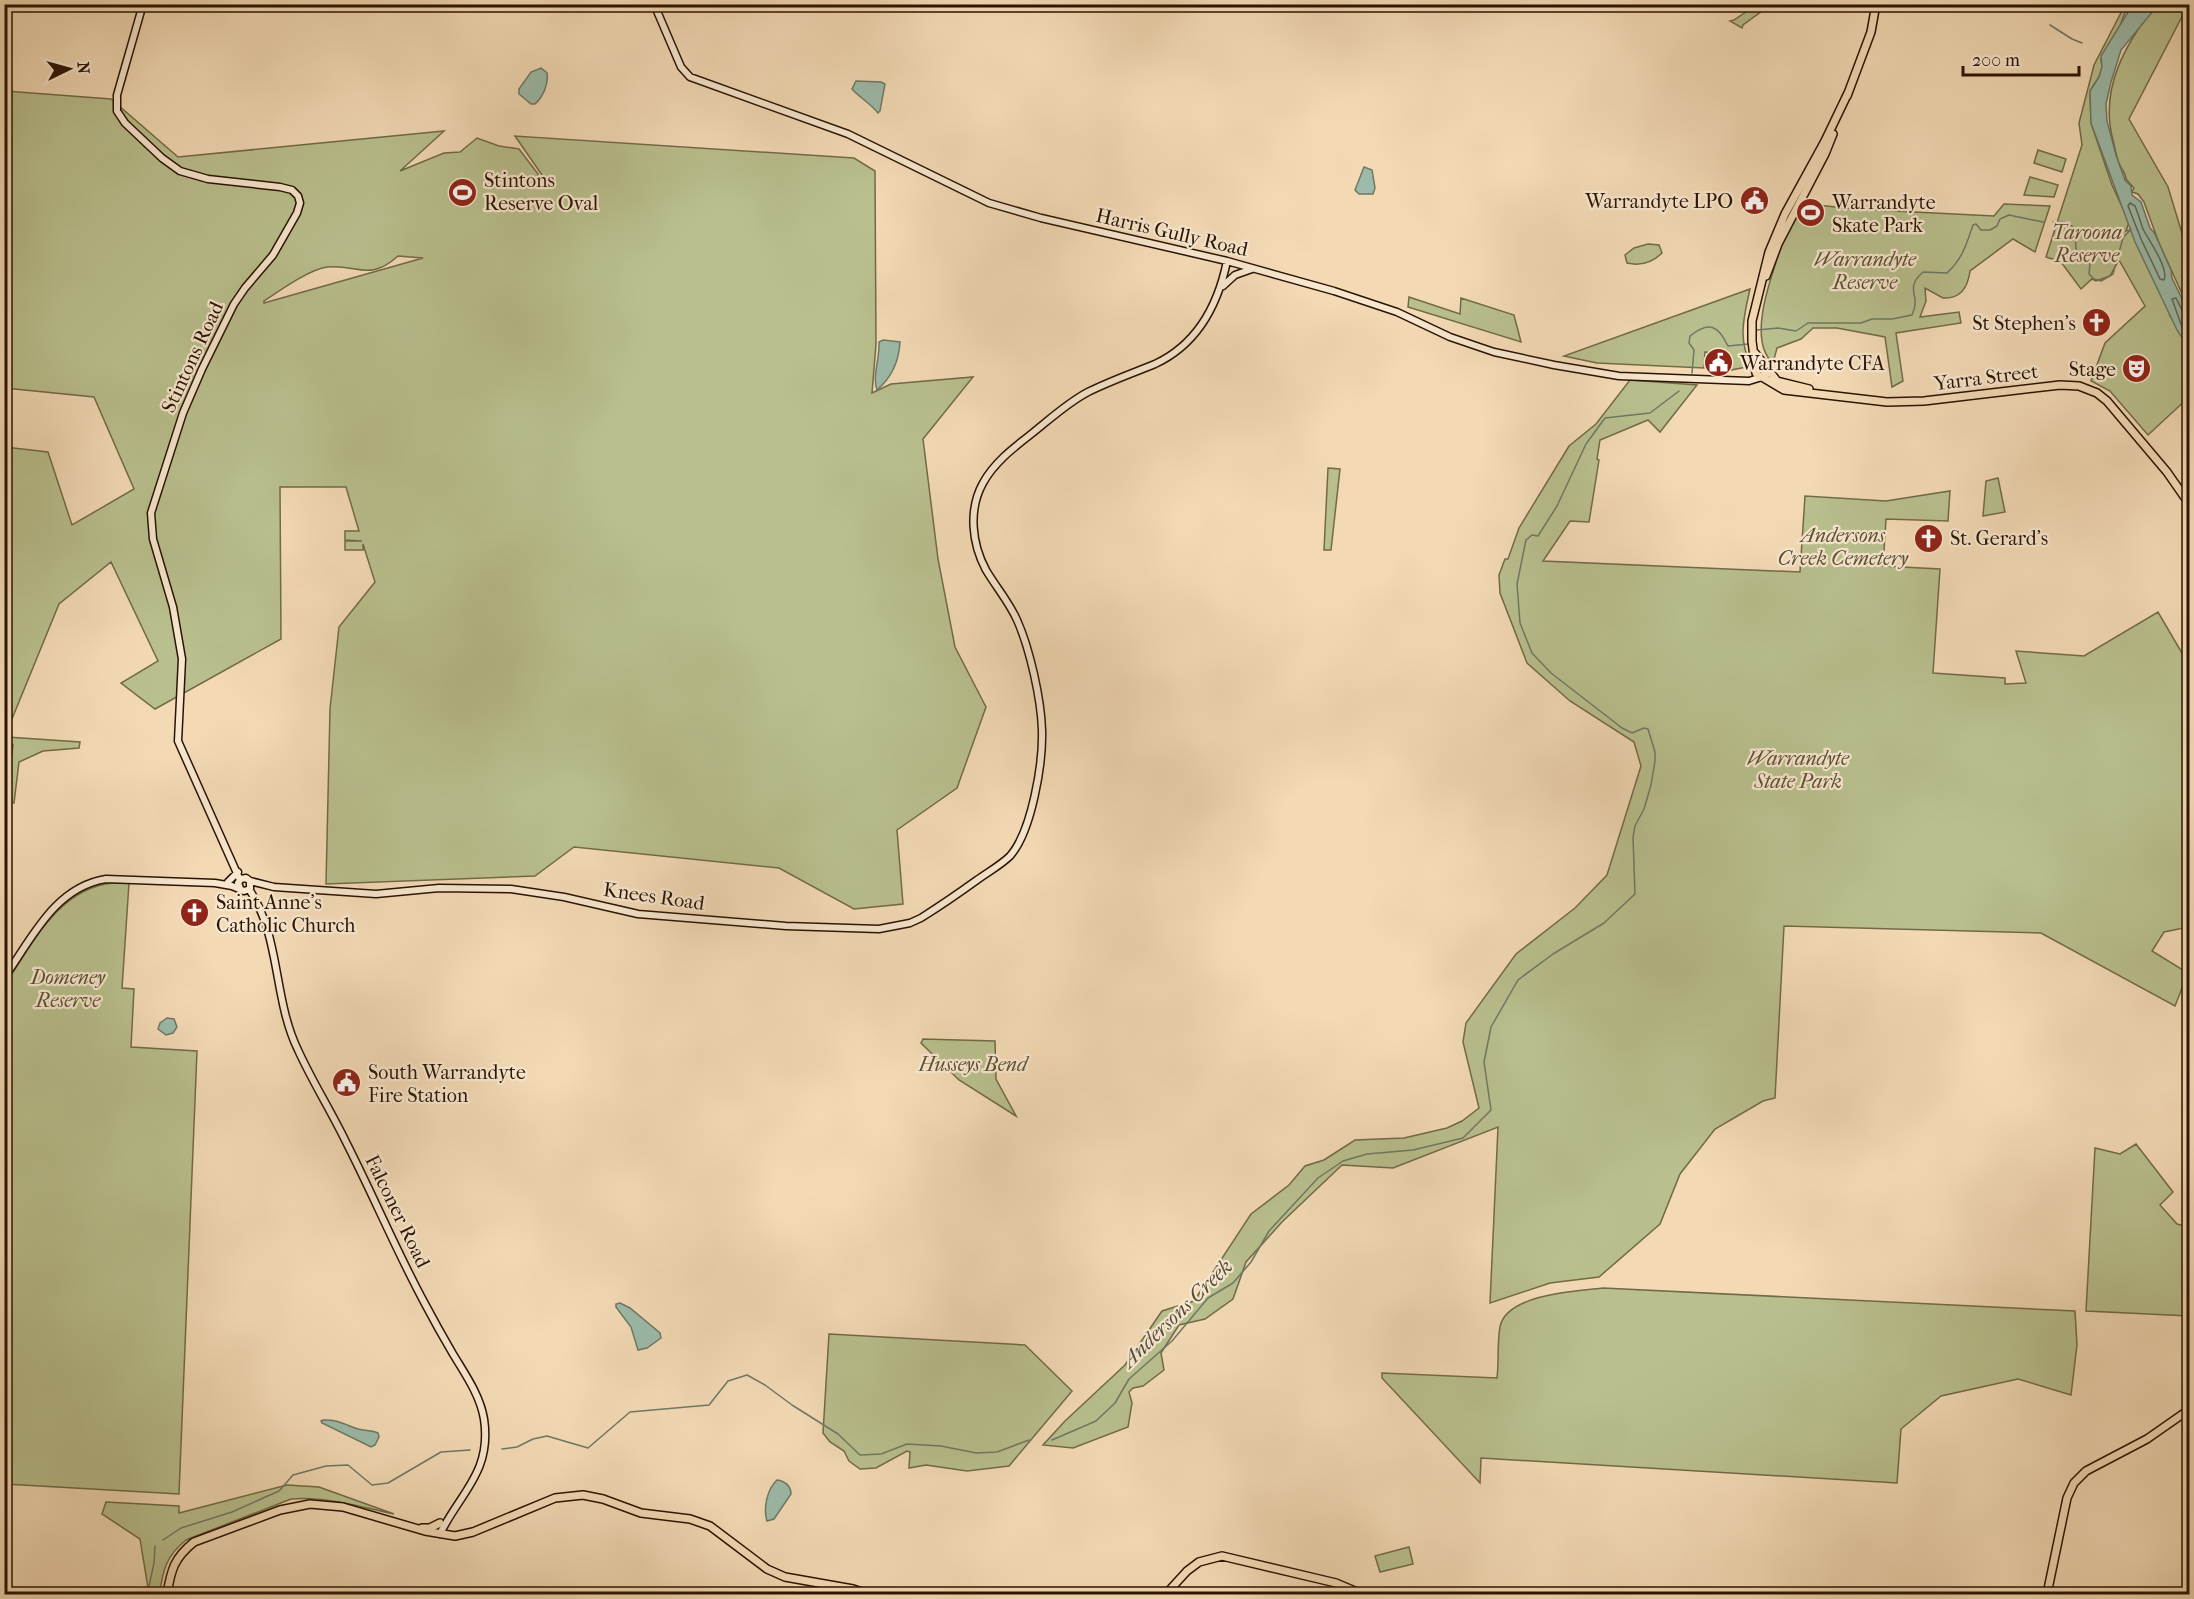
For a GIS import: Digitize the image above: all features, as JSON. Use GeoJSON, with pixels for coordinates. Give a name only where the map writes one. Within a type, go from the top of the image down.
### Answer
{"type":"FeatureCollection","features":[{"type":"Feature","properties":{"kind":"main road","name":"Stintons Road"},"geometry":{"type":"LineString","coordinates":[[143,4],[117,94],[116,106],[122,120],[162,158],[180,171],[208,179],[280,186],[292,190],[298,196],[300,203],[297,213],[273,255],[234,304],[202,369],[183,413],[152,513],[153,539],[173,607],[180,650],[182,678],[178,741],[238,872],[244,880]]}},
{"type":"Feature","properties":{"kind":"main road","name":"Harris Gully Road"},"geometry":{"type":"LineString","coordinates":[[654,4],[681,67],[694,79],[848,134],[989,204],[1258,269],[1397,312],[1450,337],[1473,345],[1536,362],[1619,376],[1751,381],[1762,377]]}},
{"type":"Feature","properties":{"kind":"main road"},"geometry":{"type":"LineString","coordinates":[[1753,346],[1757,357],[1767,367],[1768,373],[1762,377],[1757,375],[1753,346],[1752,321],[1763,280],[1768,273],[1798,197],[1825,154],[1871,32],[1876,4]]}},
{"type":"Feature","properties":{"kind":"main road"},"geometry":{"type":"LineString","coordinates":[[1220,292],[1227,261]]}},
{"type":"Feature","properties":{"kind":"main road"},"geometry":{"type":"LineString","coordinates":[[1220,292],[1235,275],[1248,269],[1258,269]]}},
{"type":"Feature","properties":{"kind":"main road","name":"Knees Road"},"geometry":{"type":"LineString","coordinates":[[215,884],[244,880],[274,887],[376,894],[439,888],[511,889],[564,897],[651,916],[786,926],[879,929],[910,923],[921,918],[1010,856],[1023,834],[1030,814],[1040,755],[1042,729],[1038,699],[1023,637],[1010,607],[986,571],[976,544],[974,513],[976,498],[990,472],[999,461],[1062,410],[1087,393],[1156,363],[1189,341],[1211,313],[1220,292]]}},
{"type":"Feature","properties":{"kind":"main road"},"geometry":{"type":"LineString","coordinates":[[1740,380],[1760,365],[1767,367]]}},
{"type":"Feature","properties":{"kind":"main road","name":"Yarra Street"},"geometry":{"type":"LineString","coordinates":[[1767,367],[1779,382],[1803,390]]}},
{"type":"Feature","properties":{"kind":"main road","name":"Yarra Street"},"geometry":{"type":"LineString","coordinates":[[1762,377],[1780,389],[1803,390],[1884,402],[1924,401],[2060,385],[2079,386],[2097,393],[2114,409],[2167,472],[2190,505]]}},
{"type":"Feature","properties":{"kind":"main road","name":"Stintons Road"},"geometry":{"type":"LineString","coordinates":[[230,854],[244,880]]}},
{"type":"Feature","properties":{"kind":"main road"},"geometry":{"type":"LineString","coordinates":[[228,882],[238,872]]}},
{"type":"Feature","properties":{"kind":"main road","name":"Knees Road"},"geometry":{"type":"LineString","coordinates":[[4,978],[54,908],[75,889],[89,882],[106,879],[215,884],[246,889],[274,887]]}},
{"type":"Feature","properties":{"kind":"main road"},"geometry":{"type":"LineString","coordinates":[[244,880],[246,889]]}},
{"type":"Feature","properties":{"kind":"main road"},"geometry":{"type":"LineString","coordinates":[[244,880],[246,889]]}},
{"type":"Feature","properties":{"kind":"main road"},"geometry":{"type":"LineString","coordinates":[[256,899],[258,893],[266,888]]}},
{"type":"Feature","properties":{"kind":"main road","name":"Falconer Road"},"geometry":{"type":"LineString","coordinates":[[246,889],[256,899],[262,917],[275,958],[284,1007],[297,1049],[345,1140],[408,1271],[469,1380],[482,1410],[485,1441],[481,1464],[474,1482],[438,1534]]}},
{"type":"Feature","properties":{"kind":"main road","name":"Falconer Road"},"geometry":{"type":"LineString","coordinates":[[246,889],[262,917]]}},
{"type":"Feature","properties":{"kind":"main road"},"geometry":{"type":"LineString","coordinates":[[2047,1594],[2067,1498],[2074,1483],[2086,1471],[2147,1439],[2190,1409]]}},
{"type":"Feature","properties":{"kind":"main road"},"geometry":{"type":"LineString","coordinates":[[167,1594],[175,1562],[184,1549],[194,1542],[280,1510],[310,1504],[334,1506],[438,1534],[455,1536],[473,1532],[555,1498],[583,1495],[603,1499],[641,1513],[690,1519],[710,1526],[767,1569],[784,1577],[853,1589],[868,1594]]}},
{"type":"Feature","properties":{"kind":"main road"},"geometry":{"type":"LineString","coordinates":[[451,1513],[447,1529],[455,1536]]}},
{"type":"Feature","properties":{"kind":"main road","name":"Falconer Road"},"geometry":{"type":"LineString","coordinates":[[438,1534],[440,1523],[451,1513]]}},
{"type":"Feature","properties":{"kind":"main road"},"geometry":{"type":"LineString","coordinates":[[397,1522],[426,1528],[440,1523]]}},
{"type":"Feature","properties":{"kind":"main road"},"geometry":{"type":"LineString","coordinates":[[1166,1594],[1187,1571],[1199,1562],[1222,1556],[1326,1580],[1362,1594]]}},
{"type":"Feature","properties":{"kind":"green space"},"geometry":{"type":"Polygon","coordinates":[[[1759,5],[1762,11],[1742,28],[1730,21],[1734,20],[1759,5]]]}},
{"type":"Feature","properties":{"kind":"green space","name":"Taroona Reserve"},"geometry":{"type":"Polygon","coordinates":[[[2125,5],[2132,5],[2126,10],[2116,36],[2101,59],[2102,67],[2099,77],[2090,91],[2091,123],[2112,185],[2129,222],[2126,231],[2130,230],[2133,233],[2170,316],[2189,343],[2189,397],[2148,435],[2110,391],[2091,381],[2105,343],[2145,306],[2119,260],[2110,276],[2096,281],[2092,279],[2081,289],[2061,262],[2046,257],[2082,145],[2079,123],[2094,65],[2125,5]]]}},
{"type":"Feature","properties":{"kind":"green space"},"geometry":{"type":"Polygon","coordinates":[[[2155,5],[2188,5],[2129,119],[2168,187],[2189,256],[2189,309],[2159,243],[2144,202],[2138,194],[2132,192],[2134,188],[2126,179],[2120,165],[2110,121],[2112,85],[2118,68],[2134,35],[2155,5]]]}},
{"type":"Feature","properties":{"kind":"green space"},"geometry":{"type":"Polygon","coordinates":[[[5,91],[111,99],[178,157],[444,131],[400,171],[444,153],[460,152],[477,138],[499,146],[519,149],[538,174],[537,182],[542,175],[515,136],[854,158],[875,171],[876,344],[872,393],[891,384],[973,377],[923,439],[938,559],[955,647],[986,707],[957,788],[897,830],[903,904],[854,909],[779,868],[574,847],[535,876],[326,884],[330,709],[339,627],[375,582],[363,544],[363,550],[345,550],[345,541],[362,541],[345,540],[345,531],[359,531],[346,487],[280,487],[281,639],[155,709],[121,683],[158,661],[111,562],[59,604],[5,736],[5,447],[48,452],[72,525],[134,489],[94,397],[5,388],[5,91]],[[398,256],[388,264],[371,270],[327,267],[295,281],[264,303],[423,258],[398,256]]]}},
{"type":"Feature","properties":{"kind":"green space"},"geometry":{"type":"Polygon","coordinates":[[[2038,150],[2066,159],[2062,172],[2034,163],[2038,150]]]}},
{"type":"Feature","properties":{"kind":"green space"},"geometry":{"type":"Polygon","coordinates":[[[2030,177],[2058,185],[2054,197],[2024,195],[2030,177]]]}},
{"type":"Feature","properties":{"kind":"green space","name":"Warrandyte Reserve"},"geometry":{"type":"Polygon","coordinates":[[[1808,204],[1854,209],[1994,216],[2004,204],[2050,206],[2035,252],[2013,239],[1970,271],[1965,287],[1959,294],[1943,298],[1925,288],[1926,301],[1920,317],[1959,312],[1961,323],[1896,333],[1903,381],[1892,387],[1885,337],[1837,328],[1813,328],[1801,339],[1777,348],[1773,363],[1765,352],[1761,337],[1762,319],[1770,281],[1786,232],[1796,214],[1808,204]]]}},
{"type":"Feature","properties":{"kind":"green space"},"geometry":{"type":"Polygon","coordinates":[[[1648,244],[1659,245],[1662,253],[1646,263],[1627,263],[1625,255],[1634,248],[1648,244]]]}},
{"type":"Feature","properties":{"kind":"green space"},"geometry":{"type":"Polygon","coordinates":[[[1750,289],[1743,338],[1747,357],[1752,366],[1731,370],[1731,360],[1705,352],[1704,368],[1597,363],[1564,356],[1750,289]]]}},
{"type":"Feature","properties":{"kind":"green space"},"geometry":{"type":"Polygon","coordinates":[[[1409,297],[1460,314],[1461,298],[1514,315],[1521,342],[1408,307],[1409,297]]]}},
{"type":"Feature","properties":{"kind":"green space","name":"Warrandyte State Park"},"geometry":{"type":"Polygon","coordinates":[[[1630,380],[1697,385],[1660,432],[1648,420],[1600,440],[1589,522],[1570,521],[1543,561],[1800,572],[1805,496],[1886,501],[1950,491],[1948,521],[1886,519],[1883,566],[1940,569],[1933,673],[2005,678],[2005,684],[2026,683],[2016,651],[2084,656],[2158,612],[2189,665],[2189,927],[2164,932],[2152,951],[2188,973],[2175,1006],[2041,933],[1784,926],[1775,1098],[1763,1101],[1715,1129],[1680,1174],[1660,1224],[1599,1277],[1550,1283],[1490,1303],[1498,1127],[1393,1168],[1342,1165],[1282,1222],[1246,1262],[1233,1299],[1205,1319],[1179,1325],[1161,1353],[1164,1370],[1143,1386],[1133,1388],[1129,1392],[1132,1403],[1128,1427],[1073,1448],[1043,1445],[1065,1421],[1125,1365],[1162,1311],[1194,1301],[1251,1214],[1289,1185],[1305,1166],[1324,1160],[1355,1140],[1404,1138],[1447,1128],[1462,1121],[1479,1108],[1463,1042],[1466,1023],[1516,954],[1575,908],[1607,875],[1641,766],[1634,742],[1570,701],[1527,663],[1500,593],[1499,575],[1505,559],[1508,559],[1519,528],[1569,446],[1596,424],[1630,380]]]}},
{"type":"Feature","properties":{"kind":"green space"},"geometry":{"type":"Polygon","coordinates":[[[1328,468],[1340,469],[1331,550],[1324,550],[1328,468]]]}},
{"type":"Feature","properties":{"kind":"green space"},"geometry":{"type":"Polygon","coordinates":[[[1998,478],[2005,512],[1983,516],[1986,481],[1998,478]]]}},
{"type":"Feature","properties":{"kind":"green space"},"geometry":{"type":"Polygon","coordinates":[[[7,737],[80,742],[79,748],[43,751],[19,762],[14,803],[6,802],[13,745],[7,737]]]}},
{"type":"Feature","properties":{"kind":"green space","name":"Domeney Reserve"},"geometry":{"type":"Polygon","coordinates":[[[113,883],[129,883],[122,988],[134,989],[131,1047],[197,1051],[179,1494],[5,1484],[4,986],[36,937],[62,907],[77,895],[94,887],[113,883]]]}},
{"type":"Feature","properties":{"kind":"green space","name":"Husseys Bend"},"geometry":{"type":"Polygon","coordinates":[[[923,1039],[995,1041],[996,1079],[1016,1116],[959,1080],[921,1043],[923,1039]]]}},
{"type":"Feature","properties":{"kind":"green space"},"geometry":{"type":"Polygon","coordinates":[[[2136,1144],[2173,1192],[2160,1205],[2177,1224],[2189,1227],[2189,1316],[2086,1311],[2095,1148],[2120,1154],[2136,1144]]]}},
{"type":"Feature","properties":{"kind":"green space"},"geometry":{"type":"Polygon","coordinates":[[[1603,1288],[2075,1311],[2077,1345],[2071,1395],[2018,1379],[1941,1396],[1901,1429],[1897,1483],[1481,1458],[1480,1483],[1382,1378],[1382,1373],[1497,1378],[1500,1327],[1505,1316],[1515,1307],[1544,1296],[1603,1288]]]}},
{"type":"Feature","properties":{"kind":"green space"},"geometry":{"type":"Polygon","coordinates":[[[829,1334],[1025,1345],[1072,1391],[1009,1466],[967,1471],[926,1465],[909,1468],[910,1452],[907,1451],[876,1468],[860,1469],[849,1461],[844,1451],[830,1442],[823,1433],[829,1334]]]}},
{"type":"Feature","properties":{"kind":"green space"},"geometry":{"type":"Polygon","coordinates":[[[287,1485],[319,1487],[394,1514],[330,1501],[291,1499],[186,1540],[174,1552],[167,1564],[160,1594],[149,1594],[140,1539],[102,1514],[106,1502],[179,1506],[179,1513],[287,1485]]]}},
{"type":"Feature","properties":{"kind":"green space"},"geometry":{"type":"Polygon","coordinates":[[[1409,1547],[1413,1564],[1380,1572],[1375,1556],[1409,1547]]]}},
{"type":"Feature","properties":{"kind":"water"},"geometry":{"type":"Polygon","coordinates":[[[2133,4],[2158,5],[2121,50],[2106,104],[2107,121],[2125,180],[2131,186],[2132,195],[2141,202],[2150,228],[2155,234],[2189,313],[2189,348],[2177,330],[2135,242],[2091,123],[2090,91],[2099,77],[2102,67],[2101,56],[2133,4]]]}},
{"type":"Feature","properties":{"kind":"water"},"geometry":{"type":"Polygon","coordinates":[[[541,68],[547,73],[546,85],[538,101],[531,104],[519,94],[519,89],[531,72],[541,68]]]}},
{"type":"Feature","properties":{"kind":"water"},"geometry":{"type":"Polygon","coordinates":[[[856,81],[885,84],[878,113],[852,89],[856,81]]]}},
{"type":"Feature","properties":{"kind":"water"},"geometry":{"type":"Polygon","coordinates":[[[1364,167],[1372,170],[1375,188],[1373,194],[1359,194],[1355,190],[1364,167]]]}},
{"type":"Feature","properties":{"kind":"water"},"geometry":{"type":"Polygon","coordinates":[[[883,340],[900,342],[896,362],[890,375],[877,390],[875,379],[879,342],[883,340]]]}},
{"type":"Feature","properties":{"kind":"water"},"geometry":{"type":"Polygon","coordinates":[[[167,1018],[174,1019],[177,1027],[173,1033],[166,1035],[158,1029],[160,1023],[167,1018]]]}},
{"type":"Feature","properties":{"kind":"water"},"geometry":{"type":"Polygon","coordinates":[[[620,1303],[630,1308],[660,1333],[661,1338],[647,1348],[638,1350],[631,1327],[616,1307],[616,1304],[620,1303]]]}},
{"type":"Feature","properties":{"kind":"water"},"geometry":{"type":"Polygon","coordinates":[[[323,1420],[337,1421],[358,1429],[376,1432],[379,1437],[375,1445],[371,1447],[322,1423],[323,1420]]]}},
{"type":"Feature","properties":{"kind":"water"},"geometry":{"type":"Polygon","coordinates":[[[777,1480],[787,1484],[791,1494],[774,1519],[767,1521],[765,1511],[767,1499],[777,1480]]]}},
{"type":"Feature","properties":{"kind":"waterway"},"geometry":{"type":"LineString","coordinates":[[2050,25],[2082,43]]}},
{"type":"Feature","properties":{"kind":"waterway","name":"Andersons Creek"},"geometry":{"type":"LineString","coordinates":[[1757,330],[1778,328],[1796,331],[1808,323],[1861,323],[1872,319],[1892,319],[1912,315],[1915,308],[1913,288],[1917,278],[1923,272],[1947,273],[1966,245],[1973,225],[1976,224],[1981,230],[1990,230],[1997,226],[2000,219],[2009,215],[2043,222]]}},
{"type":"Feature","properties":{"kind":"waterway","name":"Andersons Creek"},"geometry":{"type":"LineString","coordinates":[[2053,222],[2064,222],[2075,228],[2076,250],[2090,264],[2089,274],[2101,281],[2113,274],[2123,238],[2131,229]]}},
{"type":"Feature","properties":{"kind":"waterway","name":"Andersons Creek"},"geometry":{"type":"LineString","coordinates":[[1692,373],[1694,350],[1689,343],[1690,336],[1697,331],[1708,327],[1717,330],[1728,346],[1748,344]]}},
{"type":"Feature","properties":{"kind":"waterway","name":"Andersons Creek"},"geometry":{"type":"LineString","coordinates":[[1052,1440],[1096,1421],[1115,1403],[1129,1379],[1172,1341],[1208,1298],[1233,1283],[1251,1262],[1269,1231],[1318,1178],[1343,1161],[1367,1154],[1413,1150],[1463,1138],[1491,1110],[1484,1062],[1491,1027],[1518,980],[1553,954],[1604,923],[1635,894],[1633,837],[1651,785],[1655,761],[1655,752],[1648,729],[1644,728],[1632,733],[1622,728],[1551,673],[1532,653],[1520,623],[1517,584],[1526,540],[1532,535],[1538,536],[1557,506],[1586,444],[1605,418],[1650,413],[1679,391]]}},
{"type":"Feature","properties":{"kind":"waterway","name":"Andersons Creek"},"geometry":{"type":"LineString","coordinates":[[502,1449],[517,1447],[533,1439],[547,1436],[588,1448],[630,1412],[709,1405],[728,1381],[747,1375],[838,1434],[860,1455],[881,1454],[907,1444],[941,1446],[976,1453],[997,1452],[1029,1440]]}},
{"type":"Feature","properties":{"kind":"waterway","name":"Andersons Creek"},"geometry":{"type":"LineString","coordinates":[[163,1540],[181,1528],[232,1512],[279,1491],[293,1475],[326,1466],[348,1465],[372,1485],[388,1483],[441,1452],[470,1450]]}},
{"type":"Feature","properties":{"kind":"waterway","name":"Andersons Creek"},"geometry":{"type":"LineString","coordinates":[[149,1586],[155,1546]]}},
{"type":"Feature","properties":{"kind":"place","name":"Stintons Reserve Oval"},"geometry":{"type":"Point","coordinates":[463,192]}},
{"type":"Feature","properties":{"kind":"place","name":"Warrandyte LPO"},"geometry":{"type":"Point","coordinates":[1754,201]}},
{"type":"Feature","properties":{"kind":"place","name":"Warrandyte Skate Park"},"geometry":{"type":"Point","coordinates":[1811,213]}},
{"type":"Feature","properties":{"kind":"place","name":"St Stephen's"},"geometry":{"type":"Point","coordinates":[2097,323]}},
{"type":"Feature","properties":{"kind":"place","name":"Warrandyte CFA"},"geometry":{"type":"Point","coordinates":[1719,363]}},
{"type":"Feature","properties":{"kind":"place","name":"Stage"},"geometry":{"type":"Point","coordinates":[2137,369]}},
{"type":"Feature","properties":{"kind":"place","name":"St. Gerard's"},"geometry":{"type":"Point","coordinates":[1929,538]}},
{"type":"Feature","properties":{"kind":"place","name":"Saint Anne's Catholic Church"},"geometry":{"type":"Point","coordinates":[195,913]}},
{"type":"Feature","properties":{"kind":"place","name":"South Warrandyte Fire Station"},"geometry":{"type":"Point","coordinates":[347,1083]}},
{"type":"Feature","properties":{"kind":"park label","name":"Andersons Creek Cemetery"},"geometry":{"type":"Point","coordinates":[1843,546]}}]}
